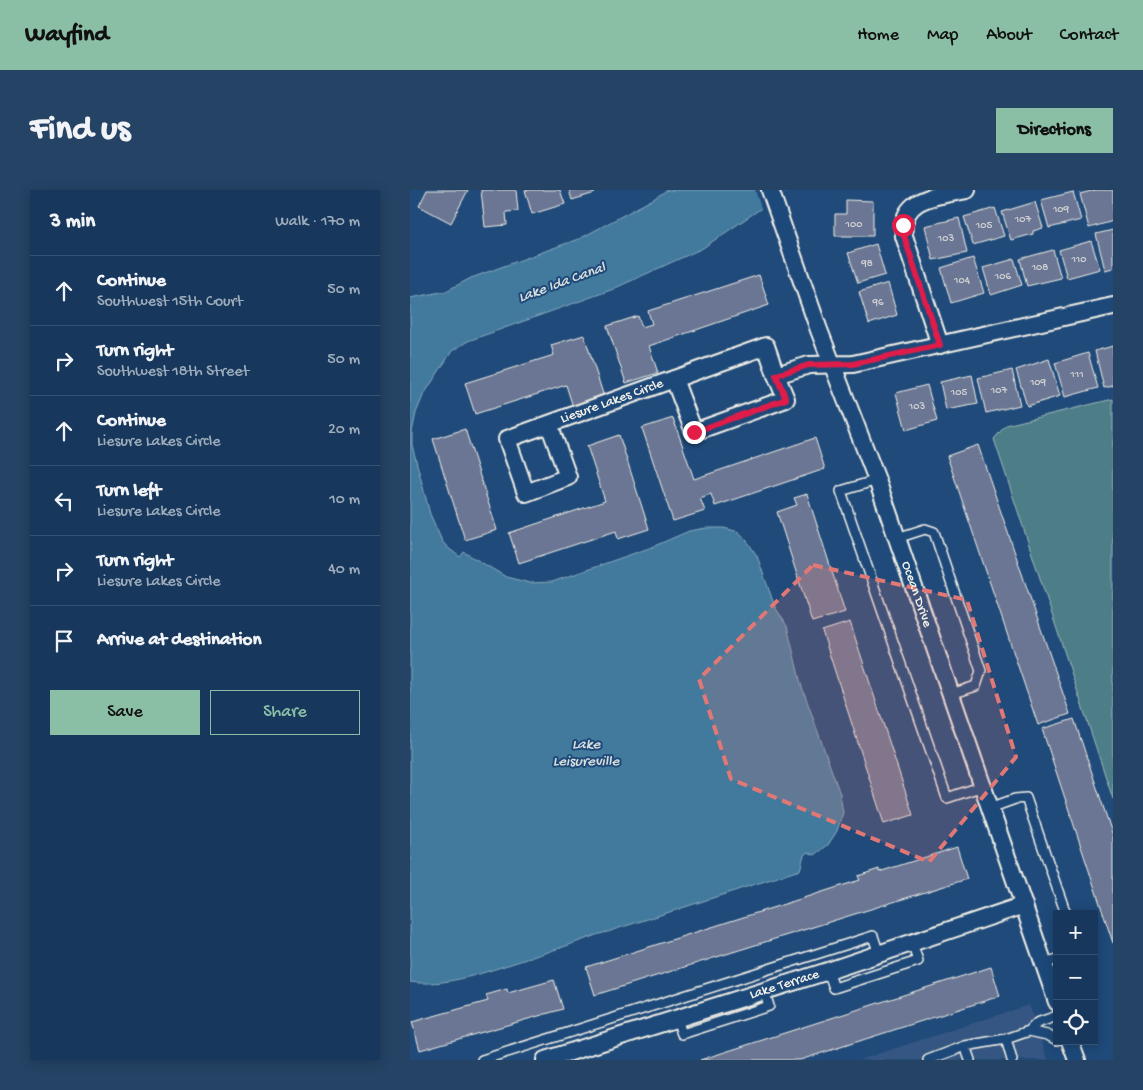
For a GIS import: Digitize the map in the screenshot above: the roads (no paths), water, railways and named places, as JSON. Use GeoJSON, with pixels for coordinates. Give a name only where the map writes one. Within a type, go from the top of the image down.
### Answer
{"type":"FeatureCollection","features":[{"type":"Feature","properties":{"kind":"street","name":"Ocean Drive"},"geometry":{"type":"LineString","coordinates":[[770,190],[832,364],[877,480],[1024,905],[1050,961],[1057,1000]]}},
{"type":"Feature","properties":{"kind":"street"},"geometry":{"type":"LineString","coordinates":[[940,345],[904,236],[903,225],[906,214],[918,202],[968,190]]}},
{"type":"Feature","properties":{"kind":"street"},"geometry":{"type":"LineString","coordinates":[[776,375],[809,365],[853,364],[1113,306]]}},
{"type":"Feature","properties":{"kind":"street","name":"Liesure Lakes Circle"},"geometry":{"type":"LineString","coordinates":[[549,424],[674,379],[766,346],[786,399],[694,432],[674,379]]}},
{"type":"Feature","properties":{"kind":"street","name":"Lake Terrace"},"geometry":{"type":"LineString","coordinates":[[545,1060],[828,971],[1024,905]]}},
{"type":"Feature","properties":{"kind":"lane"},"geometry":{"type":"LineString","coordinates":[[877,480],[841,491],[947,798],[983,786]]}},
{"type":"Feature","properties":{"kind":"lane"},"geometry":{"type":"LineString","coordinates":[[897,538],[925,529],[934,532],[981,672],[976,686],[951,694]]}},
{"type":"Feature","properties":{"kind":"lane"},"geometry":{"type":"LineString","coordinates":[[990,808],[1015,799],[1026,798],[1065,910]]}},
{"type":"Feature","properties":{"kind":"lane"},"geometry":{"type":"LineString","coordinates":[[483,1060],[873,936],[879,954]]}},
{"type":"Feature","properties":{"kind":"lane"},"geometry":{"type":"LineString","coordinates":[[828,971],[834,988],[918,961],[912,943]]}},
{"type":"Feature","properties":{"kind":"lane"},"geometry":{"type":"LineString","coordinates":[[712,987],[718,1006]]}},
{"type":"Feature","properties":{"kind":"lane"},"geometry":{"type":"LineString","coordinates":[[677,1019],[682,1034],[769,1006],[764,991]]}},
{"type":"Feature","properties":{"kind":"lane"},"geometry":{"type":"LineString","coordinates":[[928,1060],[966,1046],[1006,1039],[1029,1031],[1037,1023],[1053,1017]]}},
{"type":"Feature","properties":{"kind":"lane"},"geometry":{"type":"LineString","coordinates":[[1029,1031],[1047,1035],[1067,1046]]}},
{"type":"Feature","properties":{"kind":"lane"},"geometry":{"type":"LineString","coordinates":[[1006,1039],[1012,1060]]}},
{"type":"Feature","properties":{"kind":"lane"},"geometry":{"type":"LineString","coordinates":[[966,1046],[970,1060]]}},
{"type":"Feature","properties":{"kind":"water","name":"Lake Leisureville"},"geometry":{"type":"Polygon","coordinates":[[[667,190],[788,190],[703,248],[611,290],[468,341],[452,351],[423,396],[416,413],[412,432],[412,445],[430,514],[442,541],[460,557],[464,552],[506,577],[530,583],[552,582],[652,547],[689,531],[706,528],[724,528],[739,532],[757,556],[775,607],[787,626],[801,684],[840,794],[843,813],[837,831],[828,845],[815,855],[808,852],[804,855],[800,870],[474,975],[436,983],[410,982],[410,298],[446,291],[471,278],[581,238],[667,190]]]}},
{"type":"Feature","properties":{"kind":"water label","name":"Lake Ida Canal"},"geometry":{"type":"Point","coordinates":[562,283]}}]}
